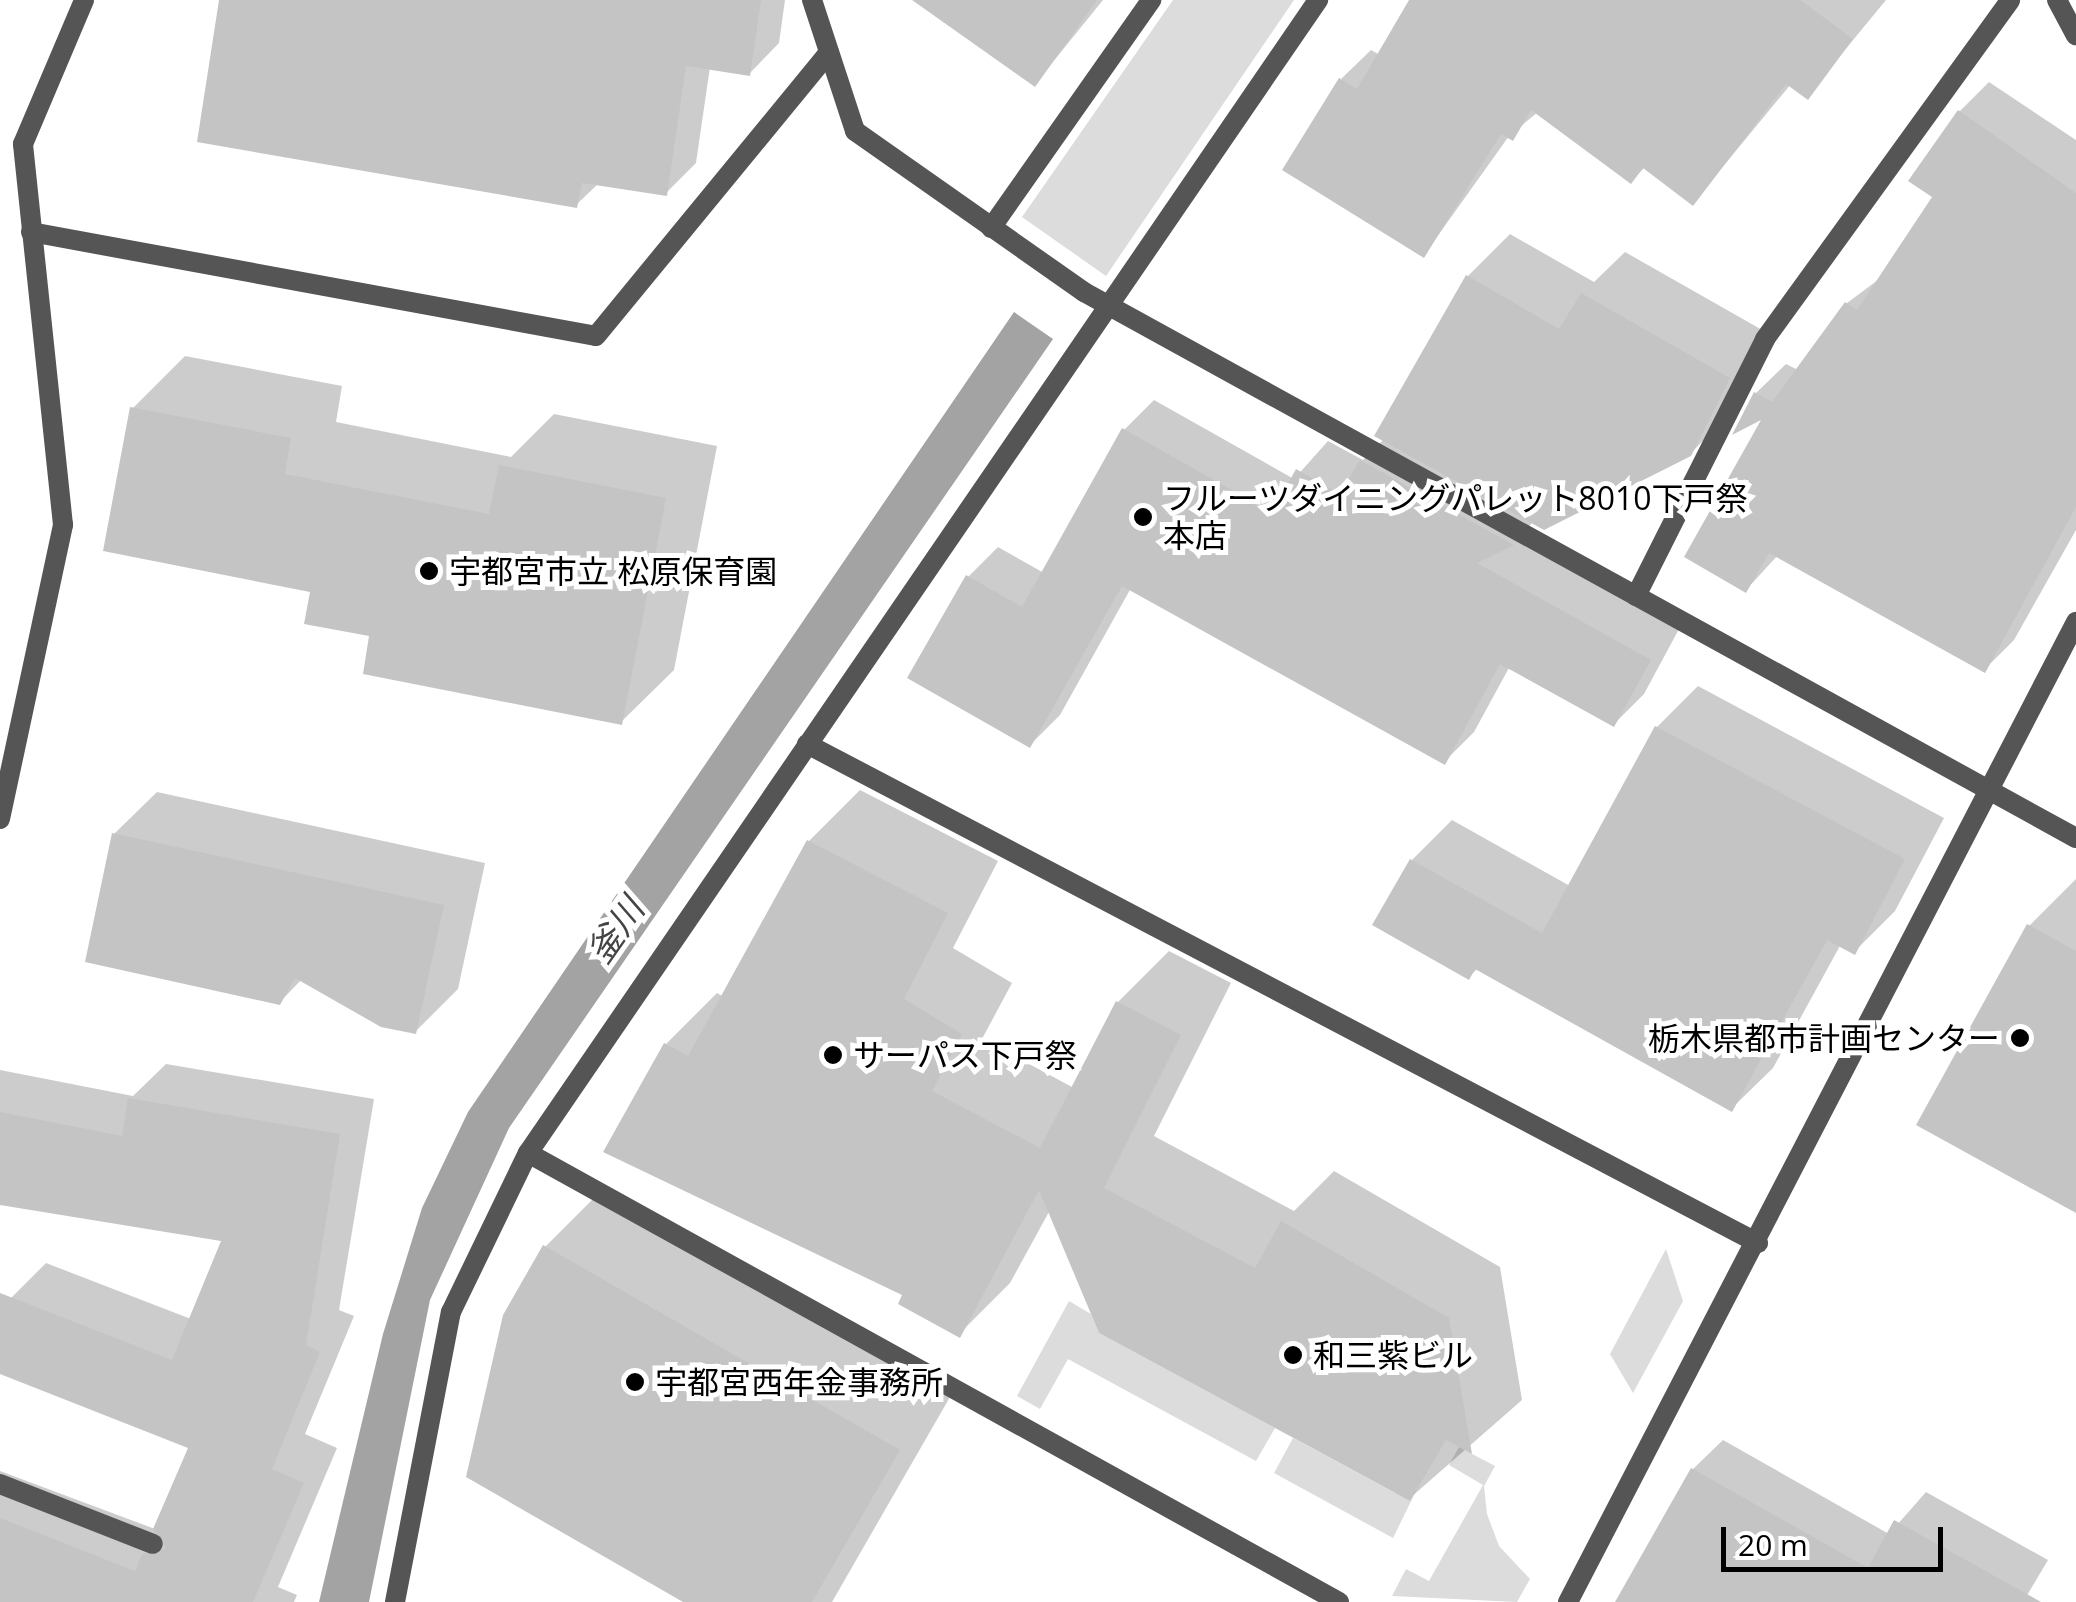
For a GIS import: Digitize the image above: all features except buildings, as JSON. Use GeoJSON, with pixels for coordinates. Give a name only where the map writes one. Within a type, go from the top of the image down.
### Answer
{"type":"FeatureCollection","features":[{"type":"Feature","properties":{"kind":"street"},"geometry":{"type":"LineString","coordinates":[[0,818],[63,526],[22,144],[84,0]]}},
{"type":"Feature","properties":{"kind":"street"},"geometry":{"type":"LineString","coordinates":[[812,0],[855,130],[1105,306],[2076,838]]}},
{"type":"Feature","properties":{"kind":"street"},"geometry":{"type":"LineString","coordinates":[[991,228],[1151,0]]}},
{"type":"Feature","properties":{"kind":"street"},"geometry":{"type":"LineString","coordinates":[[395,1602],[451,1312],[528,1153],[1318,0]]}},
{"type":"Feature","properties":{"kind":"street"},"geometry":{"type":"LineString","coordinates":[[1636,596],[1765,339],[2010,0]]}},
{"type":"Feature","properties":{"kind":"street"},"geometry":{"type":"LineString","coordinates":[[2057,0],[2076,35]]}},
{"type":"Feature","properties":{"kind":"street"},"geometry":{"type":"LineString","coordinates":[[32,232],[596,336],[829,52]]}},
{"type":"Feature","properties":{"kind":"street"},"geometry":{"type":"LineString","coordinates":[[1568,1602],[1758,1243],[1988,787],[2076,622]]}},
{"type":"Feature","properties":{"kind":"street"},"geometry":{"type":"LineString","coordinates":[[807,744],[1758,1243]]}},
{"type":"Feature","properties":{"kind":"street"},"geometry":{"type":"LineString","coordinates":[[528,1153],[1339,1602]]}},
{"type":"Feature","properties":{"kind":"street"},"geometry":{"type":"LineString","coordinates":[[0,1484],[152,1544]]}},
{"type":"Feature","properties":{"kind":"shaded area"},"geometry":{"type":"Polygon","coordinates":[[[1173,0],[1294,0],[1106,276],[1022,217],[1173,0]]]}},
{"type":"Feature","properties":{"kind":"shaded area"},"geometry":{"type":"Polygon","coordinates":[[[1666,1249],[1683,1301],[1633,1393],[1610,1354],[1666,1249]]]}},
{"type":"Feature","properties":{"kind":"shaded area"},"geometry":{"type":"Polygon","coordinates":[[[1069,1301],[1091,1314],[1099,1333],[1275,1428],[1256,1461],[1068,1359],[1040,1409],[1017,1396],[1069,1301]]]}},
{"type":"Feature","properties":{"kind":"shaded area"},"geometry":{"type":"Polygon","coordinates":[[[1293,1438],[1395,1493],[1416,1491],[1393,1538],[1274,1473],[1293,1438]]]}},
{"type":"Feature","properties":{"kind":"shaded area"},"geometry":{"type":"Polygon","coordinates":[[[1459,1447],[1495,1466],[1484,1486],[1487,1514],[1499,1546],[1530,1579],[1517,1602],[1392,1596],[1406,1569],[1429,1581],[1483,1485],[1449,1465],[1459,1447]]]}},
{"type":"Feature","properties":{"kind":"water","name":"釜川"},"geometry":{"type":"Polygon","coordinates":[[[1014,312],[1053,339],[509,1128],[430,1300],[369,1602],[319,1602],[383,1334],[422,1208],[468,1112],[1014,312]]]}},
{"type":"Feature","properties":{"kind":"place","name":"フルーツダイニングパレット8010下戸祭 本店"},"geometry":{"type":"Point","coordinates":[1143,517]}},
{"type":"Feature","properties":{"kind":"place","name":"宇都宮市立 松原保育園"},"geometry":{"type":"Point","coordinates":[429,571]}},
{"type":"Feature","properties":{"kind":"place","name":"栃木県都市計画センター"},"geometry":{"type":"Point","coordinates":[2020,1038]}},
{"type":"Feature","properties":{"kind":"place","name":"サーパス下戸祭"},"geometry":{"type":"Point","coordinates":[833,1055]}},
{"type":"Feature","properties":{"kind":"place","name":"和三紫ビル"},"geometry":{"type":"Point","coordinates":[1293,1355]}},
{"type":"Feature","properties":{"kind":"place","name":"宇都宮西年金事務所"},"geometry":{"type":"Point","coordinates":[635,1382]}}]}
